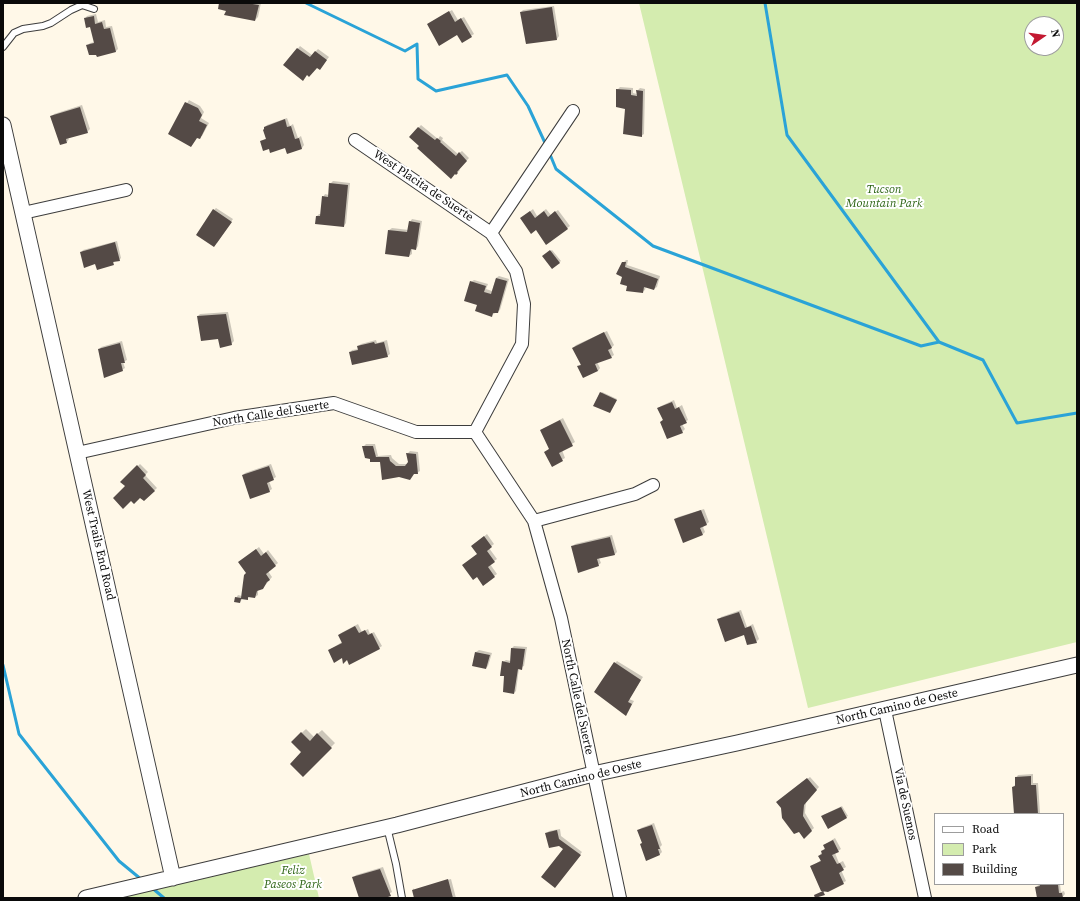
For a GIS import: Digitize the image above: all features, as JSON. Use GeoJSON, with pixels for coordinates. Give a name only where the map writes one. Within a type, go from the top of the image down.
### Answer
{"type":"FeatureCollection","features":[{"type":"Feature","properties":{"kind":"street"},"geometry":{"type":"LineString","coordinates":[[491,233],[573,111]]}},
{"type":"Feature","properties":{"kind":"street","name":"West Trails End Road"},"geometry":{"type":"LineString","coordinates":[[3,125],[173,878]]}},
{"type":"Feature","properties":{"kind":"street","name":"West Placita de Suerte"},"geometry":{"type":"LineString","coordinates":[[355,140],[491,233],[516,271],[524,304],[522,344],[475,432]]}},
{"type":"Feature","properties":{"kind":"street"},"geometry":{"type":"LineString","coordinates":[[23,213],[126,190]]}},
{"type":"Feature","properties":{"kind":"street","name":"North Calle del Suerte"},"geometry":{"type":"LineString","coordinates":[[77,453],[234,418],[334,403],[416,432],[475,432],[534,521],[561,618],[620,898]]}},
{"type":"Feature","properties":{"kind":"street"},"geometry":{"type":"LineString","coordinates":[[534,521],[635,494],[653,485]]}},
{"type":"Feature","properties":{"kind":"street","name":"North Camino de Oeste"},"geometry":{"type":"LineString","coordinates":[[86,898],[387,827],[593,774],[885,710],[1077,665]]}},
{"type":"Feature","properties":{"kind":"street","name":"Via de Suenos"},"geometry":{"type":"LineString","coordinates":[[885,710],[925,898]]}},
{"type":"Feature","properties":{"kind":"lane"},"geometry":{"type":"LineString","coordinates":[[3,47],[14,33],[23,29],[43,26],[51,23],[71,10],[82,6],[94,9]]}},
{"type":"Feature","properties":{"kind":"lane"},"geometry":{"type":"LineString","coordinates":[[387,827],[402,898]]}},
{"type":"Feature","properties":{"kind":"green space","name":"Tucson Mountain Park"},"geometry":{"type":"Polygon","coordinates":[[[639,3],[1077,3],[1077,642],[808,708],[639,3]]]}},
{"type":"Feature","properties":{"kind":"green space","name":"Feliz Paseos Park"},"geometry":{"type":"Polygon","coordinates":[[[309,854],[319,898],[119,898],[309,854]]]}},
{"type":"Feature","properties":{"kind":"building"},"geometry":{"type":"Polygon","coordinates":[[[219,3],[246,3],[259,5],[255,21],[224,15],[226,11],[218,9],[219,3]]]}},
{"type":"Feature","properties":{"kind":"building"},"geometry":{"type":"Polygon","coordinates":[[[552,7],[557,40],[526,44],[520,12],[552,7]]]}},
{"type":"Feature","properties":{"kind":"building"},"geometry":{"type":"Polygon","coordinates":[[[449,11],[455,22],[461,18],[472,37],[462,43],[457,35],[439,46],[427,24],[449,11]]]}},
{"type":"Feature","properties":{"kind":"building"},"geometry":{"type":"Polygon","coordinates":[[[94,16],[95,24],[102,22],[104,29],[110,28],[116,52],[97,57],[96,55],[89,55],[86,45],[94,43],[90,27],[86,28],[84,18],[94,16]]]}},
{"type":"Feature","properties":{"kind":"building"},"geometry":{"type":"Polygon","coordinates":[[[297,48],[310,57],[315,51],[327,60],[320,70],[317,68],[309,77],[307,75],[303,81],[283,65],[297,48]]]}},
{"type":"Feature","properties":{"kind":"building"},"geometry":{"type":"Polygon","coordinates":[[[616,89],[631,90],[631,95],[637,96],[636,90],[643,91],[642,137],[623,134],[625,109],[616,107],[616,89]]]}},
{"type":"Feature","properties":{"kind":"building"},"geometry":{"type":"Polygon","coordinates":[[[185,102],[198,108],[202,115],[199,121],[207,125],[200,139],[197,138],[191,147],[168,134],[185,102]]]}},
{"type":"Feature","properties":{"kind":"building"},"geometry":{"type":"Polygon","coordinates":[[[80,107],[88,133],[66,139],[67,143],[60,145],[50,116],[80,107]]]}},
{"type":"Feature","properties":{"kind":"building"},"geometry":{"type":"Polygon","coordinates":[[[285,119],[287,127],[291,126],[295,139],[299,138],[302,149],[287,154],[285,148],[270,153],[269,149],[263,151],[260,141],[266,139],[263,130],[264,127],[285,119]]]}},
{"type":"Feature","properties":{"kind":"building"},"geometry":{"type":"Polygon","coordinates":[[[418,127],[435,140],[437,138],[441,141],[440,142],[456,156],[459,152],[467,161],[457,172],[458,173],[451,179],[417,148],[419,146],[409,137],[418,127]]]}},
{"type":"Feature","properties":{"kind":"building"},"geometry":{"type":"Polygon","coordinates":[[[329,183],[348,185],[344,227],[315,224],[316,216],[320,216],[322,196],[328,197],[329,183]]]}},
{"type":"Feature","properties":{"kind":"building"},"geometry":{"type":"Polygon","coordinates":[[[213,209],[232,222],[214,247],[196,235],[213,209]]]}},
{"type":"Feature","properties":{"kind":"building"},"geometry":{"type":"Polygon","coordinates":[[[530,211],[535,218],[544,211],[548,217],[555,211],[568,229],[546,245],[536,230],[531,234],[520,218],[530,211]]]}},
{"type":"Feature","properties":{"kind":"building"},"geometry":{"type":"Polygon","coordinates":[[[409,221],[420,223],[416,250],[411,249],[409,257],[385,254],[388,230],[407,232],[409,221]]]}},
{"type":"Feature","properties":{"kind":"building"},"geometry":{"type":"Polygon","coordinates":[[[115,242],[120,261],[113,262],[114,265],[97,270],[95,264],[84,268],[80,252],[115,242]]]}},
{"type":"Feature","properties":{"kind":"building"},"geometry":{"type":"Polygon","coordinates":[[[550,250],[560,263],[552,269],[542,256],[550,250]]]}},
{"type":"Feature","properties":{"kind":"building"},"geometry":{"type":"Polygon","coordinates":[[[622,262],[626,262],[625,267],[658,279],[654,290],[644,287],[643,293],[626,291],[627,286],[620,284],[622,277],[616,274],[622,262]]]}},
{"type":"Feature","properties":{"kind":"building"},"geometry":{"type":"Polygon","coordinates":[[[496,278],[507,281],[498,313],[493,313],[492,317],[475,311],[477,305],[464,301],[470,281],[486,286],[484,292],[491,294],[496,278]]]}},
{"type":"Feature","properties":{"kind":"building"},"geometry":{"type":"Polygon","coordinates":[[[226,314],[232,345],[220,348],[218,339],[201,341],[197,316],[226,314]]]}},
{"type":"Feature","properties":{"kind":"building"},"geometry":{"type":"Polygon","coordinates":[[[604,332],[612,348],[608,350],[612,358],[595,364],[598,371],[583,378],[577,366],[581,365],[572,348],[604,332]]]}},
{"type":"Feature","properties":{"kind":"building"},"geometry":{"type":"Polygon","coordinates":[[[374,342],[375,344],[384,342],[388,357],[352,365],[349,352],[358,350],[357,346],[374,342]]]}},
{"type":"Feature","properties":{"kind":"building"},"geometry":{"type":"Polygon","coordinates":[[[120,343],[125,363],[121,363],[123,371],[104,378],[98,349],[120,343]]]}},
{"type":"Feature","properties":{"kind":"building"},"geometry":{"type":"Polygon","coordinates":[[[600,392],[617,400],[610,413],[593,406],[600,392]]]}},
{"type":"Feature","properties":{"kind":"building"},"geometry":{"type":"Polygon","coordinates":[[[672,402],[675,409],[679,407],[687,423],[680,426],[683,433],[667,439],[660,422],[663,420],[657,408],[672,402]]]}},
{"type":"Feature","properties":{"kind":"building"},"geometry":{"type":"Polygon","coordinates":[[[560,420],[573,446],[559,453],[563,461],[552,467],[544,452],[549,449],[540,430],[560,420]]]}},
{"type":"Feature","properties":{"kind":"building"},"geometry":{"type":"Polygon","coordinates":[[[362,446],[373,446],[376,457],[389,457],[390,461],[396,466],[405,466],[408,462],[406,453],[416,454],[418,474],[414,474],[410,480],[399,477],[382,480],[380,462],[370,462],[370,459],[365,458],[362,446]]]}},
{"type":"Feature","properties":{"kind":"building"},"geometry":{"type":"Polygon","coordinates":[[[137,465],[146,475],[143,478],[155,491],[144,501],[140,498],[134,504],[131,501],[123,509],[113,498],[125,486],[120,482],[137,465]]]}},
{"type":"Feature","properties":{"kind":"building"},"geometry":{"type":"Polygon","coordinates":[[[269,466],[274,480],[267,483],[270,492],[250,499],[242,475],[269,466]]]}},
{"type":"Feature","properties":{"kind":"building"},"geometry":{"type":"Polygon","coordinates":[[[701,510],[707,525],[700,528],[703,535],[683,543],[674,519],[701,510]]]}},
{"type":"Feature","properties":{"kind":"building"},"geometry":{"type":"Polygon","coordinates":[[[484,536],[492,547],[487,551],[495,562],[488,567],[495,577],[483,586],[477,577],[473,580],[462,565],[477,554],[471,546],[484,536]]]}},
{"type":"Feature","properties":{"kind":"building"},"geometry":{"type":"Polygon","coordinates":[[[610,537],[615,555],[597,559],[599,566],[578,573],[571,546],[610,537]]]}},
{"type":"Feature","properties":{"kind":"building"},"geometry":{"type":"Polygon","coordinates":[[[256,549],[261,556],[266,552],[276,566],[266,574],[270,580],[263,589],[257,591],[255,598],[248,597],[248,600],[241,599],[240,603],[234,602],[235,597],[241,598],[244,575],[246,573],[238,562],[256,549]]]}},
{"type":"Feature","properties":{"kind":"building"},"geometry":{"type":"Polygon","coordinates":[[[739,612],[745,628],[751,626],[757,643],[747,645],[744,635],[725,642],[717,619],[739,612]]]}},
{"type":"Feature","properties":{"kind":"building"},"geometry":{"type":"Polygon","coordinates":[[[355,626],[359,633],[365,630],[368,635],[372,633],[380,649],[349,665],[347,660],[343,664],[342,658],[334,663],[328,650],[342,643],[338,635],[355,626]]]}},
{"type":"Feature","properties":{"kind":"building"},"geometry":{"type":"Polygon","coordinates":[[[511,648],[525,649],[522,670],[518,669],[514,694],[503,692],[504,676],[500,676],[502,661],[510,663],[511,648]]]}},
{"type":"Feature","properties":{"kind":"building"},"geometry":{"type":"Polygon","coordinates":[[[475,652],[490,655],[486,669],[472,666],[475,652]]]}},
{"type":"Feature","properties":{"kind":"building"},"geometry":{"type":"Polygon","coordinates":[[[614,662],[641,680],[628,702],[632,704],[626,716],[594,692],[614,662]]]}},
{"type":"Feature","properties":{"kind":"building"},"geometry":{"type":"Polygon","coordinates":[[[301,732],[310,741],[317,733],[332,748],[303,777],[290,764],[301,752],[291,742],[301,732]]]}},
{"type":"Feature","properties":{"kind":"building"},"geometry":{"type":"Polygon","coordinates":[[[1031,776],[1031,785],[1036,785],[1038,813],[1014,813],[1012,787],[1015,786],[1015,777],[1031,776]]]}},
{"type":"Feature","properties":{"kind":"building"},"geometry":{"type":"Polygon","coordinates":[[[807,778],[817,790],[804,805],[803,816],[812,831],[804,839],[799,832],[794,834],[782,818],[781,808],[776,802],[807,778]]]}},
{"type":"Feature","properties":{"kind":"building"},"geometry":{"type":"Polygon","coordinates":[[[841,807],[847,818],[828,829],[821,816],[841,807]]]}},
{"type":"Feature","properties":{"kind":"building"},"geometry":{"type":"Polygon","coordinates":[[[652,825],[660,849],[658,849],[660,855],[646,861],[637,830],[652,825]]]}},
{"type":"Feature","properties":{"kind":"building"},"geometry":{"type":"Polygon","coordinates":[[[557,830],[559,839],[581,855],[555,888],[541,877],[563,849],[559,846],[549,848],[545,833],[557,830]]]}},
{"type":"Feature","properties":{"kind":"building"},"geometry":{"type":"Polygon","coordinates":[[[833,840],[839,852],[832,855],[837,864],[840,863],[844,870],[839,873],[844,884],[828,892],[821,891],[810,866],[821,861],[818,856],[822,854],[821,851],[825,849],[823,845],[833,840]]]}},
{"type":"Feature","properties":{"kind":"building"},"geometry":{"type":"Polygon","coordinates":[[[380,869],[391,896],[385,898],[359,898],[352,877],[380,869]]]}},
{"type":"Feature","properties":{"kind":"building"},"geometry":{"type":"Polygon","coordinates":[[[448,879],[453,898],[414,898],[412,890],[448,879]]]}},
{"type":"Feature","properties":{"kind":"building"},"geometry":{"type":"Polygon","coordinates":[[[1058,885],[1059,893],[1062,893],[1063,898],[1037,898],[1035,887],[1058,885]]]}},
{"type":"Feature","properties":{"kind":"building"},"geometry":{"type":"Polygon","coordinates":[[[823,891],[825,895],[815,898],[814,895],[823,891]]]}},
{"type":"Feature","properties":{"kind":"waterway"},"geometry":{"type":"LineString","coordinates":[[306,3],[405,51],[417,44],[418,79],[436,91],[507,75],[528,106],[546,145]]}},
{"type":"Feature","properties":{"kind":"waterway"},"geometry":{"type":"LineString","coordinates":[[765,3],[787,135],[939,342]]}},
{"type":"Feature","properties":{"kind":"waterway"},"geometry":{"type":"LineString","coordinates":[[549,152],[556,169],[653,246],[921,346],[939,342],[983,360],[1017,423],[1077,413]]}},
{"type":"Feature","properties":{"kind":"waterway"},"geometry":{"type":"LineString","coordinates":[[3,665],[19,734],[119,861],[142,880]]}},
{"type":"Feature","properties":{"kind":"waterway"},"geometry":{"type":"LineString","coordinates":[[151,887],[164,898]]}}]}
